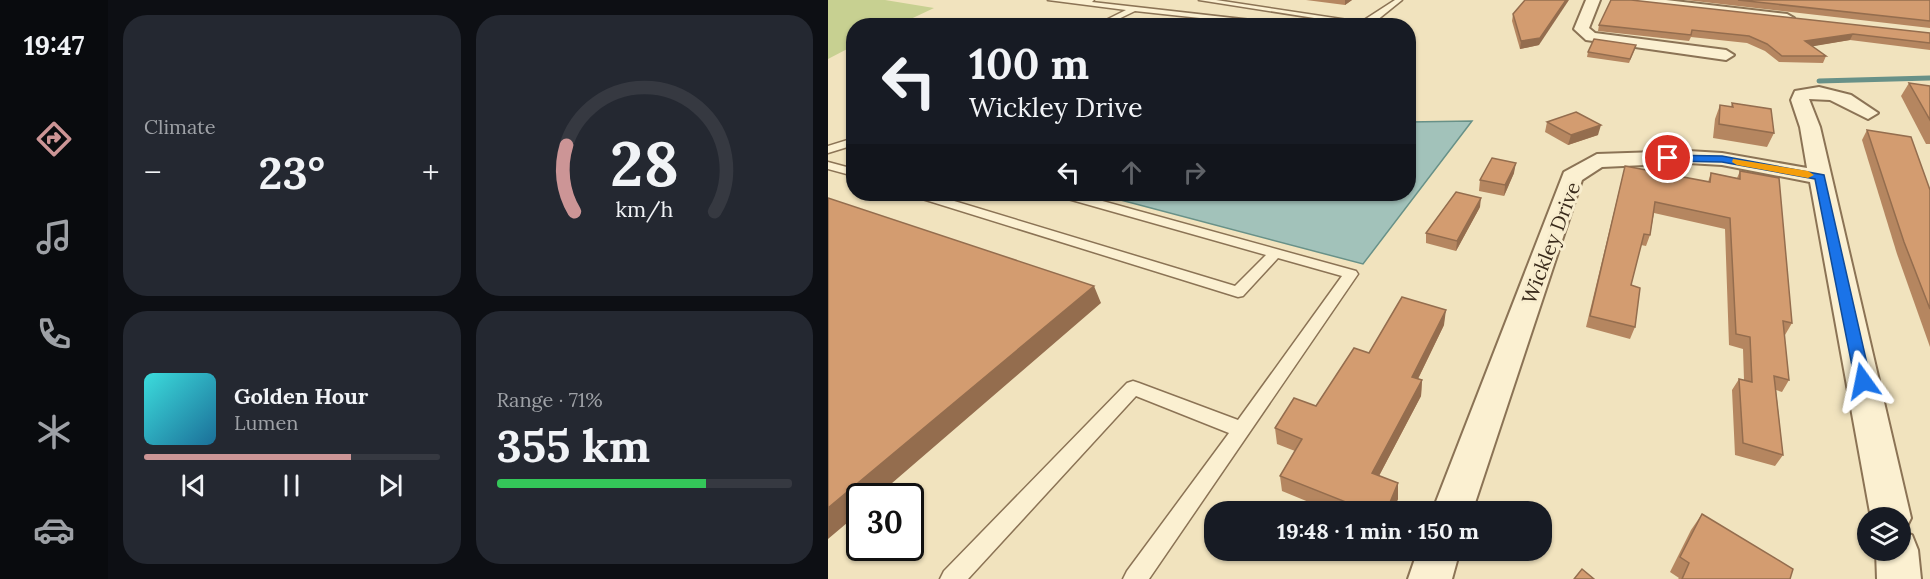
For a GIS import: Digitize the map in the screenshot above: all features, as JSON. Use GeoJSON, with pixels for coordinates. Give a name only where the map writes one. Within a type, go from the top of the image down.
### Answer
{"type":"FeatureCollection","features":[{"type":"Feature","properties":{"kind":"street"},"geometry":{"type":"LineString","coordinates":[[1593,0],[1581,29],[1591,37],[1726,55]]}},
{"type":"Feature","properties":{"kind":"street"},"geometry":{"type":"LineString","coordinates":[[1631,0],[1804,19]]}},
{"type":"Feature","properties":{"kind":"street"},"geometry":{"type":"LineString","coordinates":[[1868,113],[1839,96],[1809,93],[1802,95],[1800,100],[1810,127],[1889,507]]}},
{"type":"Feature","properties":{"kind":"street","name":"Wickley Drive"},"geometry":{"type":"LineString","coordinates":[[1456,501],[1572,177],[1597,161],[1678,158],[1722,159],[1820,177]]}},
{"type":"Feature","properties":{"kind":"street"},"geometry":{"type":"LineString","coordinates":[[1430,579],[1436,561]]}},
{"type":"Feature","properties":{"kind":"street"},"geometry":{"type":"LineString","coordinates":[[1898,561],[1899,579]]}},
{"type":"Feature","properties":{"kind":"lane"},"geometry":{"type":"LineString","coordinates":[[1051,0],[1228,18]]}},
{"type":"Feature","properties":{"kind":"lane"},"geometry":{"type":"LineString","coordinates":[[1083,3],[1091,0]]}},
{"type":"Feature","properties":{"kind":"lane"},"geometry":{"type":"LineString","coordinates":[[1114,18],[1154,0]]}},
{"type":"Feature","properties":{"kind":"lane"},"geometry":{"type":"LineString","coordinates":[[1202,0],[1316,18]]}},
{"type":"Feature","properties":{"kind":"lane"},"geometry":{"type":"LineString","coordinates":[[1374,18],[1399,0]]}},
{"type":"Feature","properties":{"kind":"lane"},"geometry":{"type":"LineString","coordinates":[[828,150],[846,144]]}},
{"type":"Feature","properties":{"kind":"lane"},"geometry":{"type":"LineString","coordinates":[[828,165],[846,171]]}},
{"type":"Feature","properties":{"kind":"lane"},"geometry":{"type":"LineString","coordinates":[[943,201],[1238,292],[1275,253]]}},
{"type":"Feature","properties":{"kind":"lane"},"geometry":{"type":"LineString","coordinates":[[1090,201],[1351,274],[1136,579]]}},
{"type":"Feature","properties":{"kind":"lane"},"geometry":{"type":"LineString","coordinates":[[952,579],[1133,388],[1242,430]]}},
{"type":"Feature","properties":{"kind":"green space"},"geometry":{"type":"Polygon","coordinates":[[[828,0],[885,0],[934,8],[913,18],[846,18],[846,50],[828,59],[828,0]]]}},
{"type":"Feature","properties":{"kind":"water"},"geometry":{"type":"Polygon","coordinates":[[[1472,121],[1416,194],[1416,122],[1472,121]]]}},
{"type":"Feature","properties":{"kind":"water"},"geometry":{"type":"Polygon","coordinates":[[[1124,201],[1411,201],[1363,264],[1124,201]]]}},
{"type":"Feature","properties":{"kind":"building"},"geometry":{"type":"Polygon","coordinates":[[[1525,0],[1566,0],[1540,38],[1521,41],[1513,14],[1525,0]]]}},
{"type":"Feature","properties":{"kind":"building"},"geometry":{"type":"Polygon","coordinates":[[[1611,0],[1631,0],[1930,33],[1930,43],[1853,34],[1805,41],[1826,56],[1782,56],[1767,44],[1749,36],[1692,30],[1691,35],[1599,25],[1611,0]]]}},
{"type":"Feature","properties":{"kind":"building"},"geometry":{"type":"Polygon","coordinates":[[[1738,0],[1930,0],[1930,21],[1738,0]]]}},
{"type":"Feature","properties":{"kind":"building"},"geometry":{"type":"Polygon","coordinates":[[[1594,39],[1636,45],[1630,59],[1588,52],[1594,39]]]}},
{"type":"Feature","properties":{"kind":"building"},"geometry":{"type":"Polygon","coordinates":[[[1909,83],[1930,86],[1930,120],[1909,83]]]}},
{"type":"Feature","properties":{"kind":"building"},"geometry":{"type":"Polygon","coordinates":[[[1732,103],[1771,109],[1774,133],[1719,124],[1720,105],[1733,107],[1732,103]]]}},
{"type":"Feature","properties":{"kind":"building"},"geometry":{"type":"Polygon","coordinates":[[[1576,112],[1601,125],[1571,135],[1547,122],[1576,112]]]}},
{"type":"Feature","properties":{"kind":"building"},"geometry":{"type":"Polygon","coordinates":[[[1867,130],[1911,137],[1930,190],[1930,309],[1904,242],[1867,130]]]}},
{"type":"Feature","properties":{"kind":"building"},"geometry":{"type":"Polygon","coordinates":[[[1492,158],[1516,163],[1505,185],[1480,180],[1492,158]]]}},
{"type":"Feature","properties":{"kind":"building"},"geometry":{"type":"Polygon","coordinates":[[[1625,166],[1710,182],[1711,173],[1740,179],[1740,171],[1779,178],[1792,323],[1783,321],[1789,380],[1774,376],[1783,455],[1743,443],[1739,379],[1752,382],[1750,337],[1736,334],[1730,218],[1655,202],[1650,235],[1644,234],[1631,285],[1640,288],[1635,327],[1590,316],[1625,166]]]}},
{"type":"Feature","properties":{"kind":"building"},"geometry":{"type":"Polygon","coordinates":[[[1456,192],[1481,198],[1457,241],[1426,233],[1456,192]]]}},
{"type":"Feature","properties":{"kind":"building"},"geometry":{"type":"Polygon","coordinates":[[[828,198],[1094,286],[858,483],[846,483],[846,493],[828,508],[828,198]]]}},
{"type":"Feature","properties":{"kind":"building"},"geometry":{"type":"Polygon","coordinates":[[[1402,297],[1446,310],[1412,377],[1422,380],[1372,473],[1398,483],[1391,501],[1343,501],[1280,476],[1302,439],[1275,428],[1294,398],[1316,406],[1354,348],[1369,353],[1402,297]]]}},
{"type":"Feature","properties":{"kind":"building"},"geometry":{"type":"Polygon","coordinates":[[[1702,514],[1793,569],[1790,579],[1682,579],[1689,563],[1680,557],[1702,514]]]}},
{"type":"Feature","properties":{"kind":"building"},"geometry":{"type":"Polygon","coordinates":[[[1582,569],[1594,579],[1574,579],[1582,569]]]}},
{"type":"Feature","properties":{"kind":"waterway"},"geometry":{"type":"LineString","coordinates":[[1819,81],[1930,78]]}},
{"type":"Feature","properties":{"kind":"slow traffic"},"geometry":{"type":"LineString","coordinates":[[1737,162],[1808,175]]}},
{"type":"Feature","properties":{"kind":"route"},"geometry":{"type":"LineString","coordinates":[[1668,158],[1722,159],[1820,177],[1863,381]]}}]}
